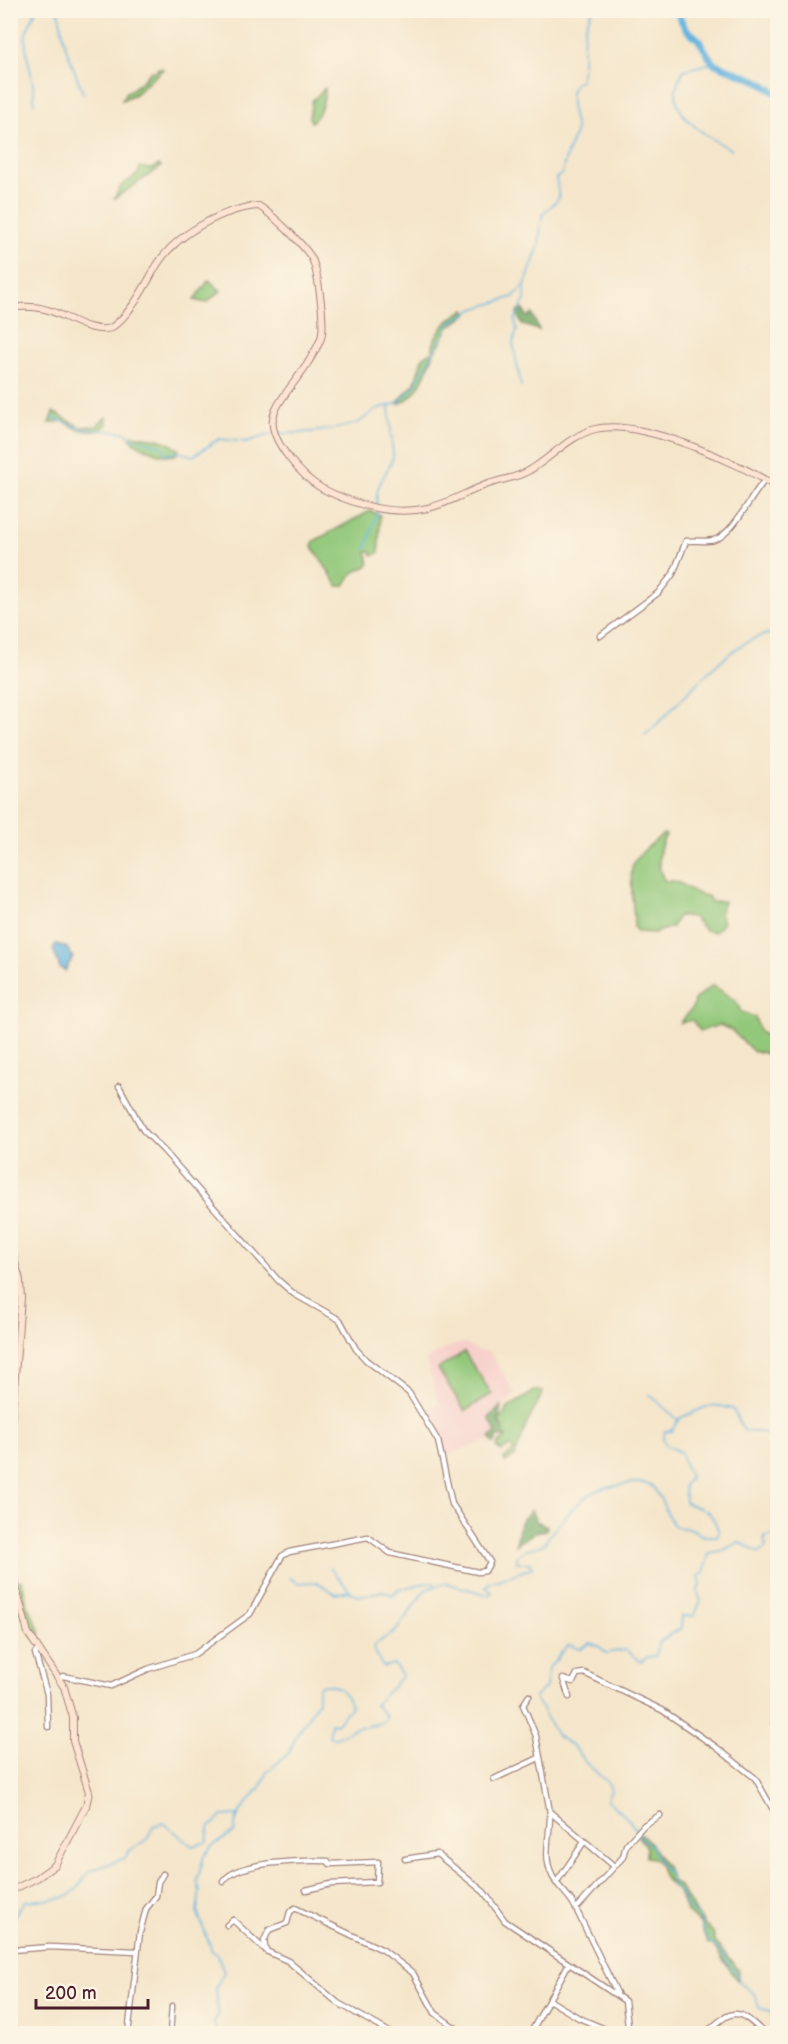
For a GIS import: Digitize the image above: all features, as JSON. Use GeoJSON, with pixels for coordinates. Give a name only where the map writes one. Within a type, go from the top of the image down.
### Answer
{"type":"FeatureCollection","features":[{"type":"Feature","properties":{"kind":"street"},"geometry":{"type":"LineString","coordinates":[[10,308],[27,306],[47,309],[94,329],[111,328],[151,280],[158,263],[174,247],[210,220],[233,210],[259,206],[310,256],[316,272],[322,334],[309,361],[273,416],[272,427],[276,438],[304,477],[323,489],[371,507],[410,510],[428,508],[485,485],[517,477],[583,434],[596,429],[622,427],[677,441],[765,480],[777,488]]}},
{"type":"Feature","properties":{"kind":"street"},"geometry":{"type":"LineString","coordinates":[[600,636],[657,593],[673,574],[686,541],[714,540],[731,527],[765,480]]}},
{"type":"Feature","properties":{"kind":"street"},"geometry":{"type":"LineString","coordinates":[[58,1678],[63,1676],[111,1686],[148,1669],[195,1654],[249,1614],[282,1556],[289,1551],[368,1536],[390,1553],[435,1565],[478,1572],[485,1571],[489,1562],[452,1504],[438,1441],[410,1393],[366,1360],[340,1320],[294,1294],[263,1264],[164,1151],[148,1137],[119,1086]]}},
{"type":"Feature","properties":{"kind":"street"},"geometry":{"type":"LineString","coordinates":[[10,1245],[20,1280],[21,1298],[10,1441]]}},
{"type":"Feature","properties":{"kind":"street"},"geometry":{"type":"LineString","coordinates":[[10,1538],[13,1586],[28,1633],[58,1678],[73,1718],[73,1741],[89,1792],[88,1799],[55,1864],[36,1879],[10,1891]]}},
{"type":"Feature","properties":{"kind":"street"},"geometry":{"type":"LineString","coordinates":[[39,1650],[35,1653],[47,1694],[48,1726]]}},
{"type":"Feature","properties":{"kind":"street"},"geometry":{"type":"LineString","coordinates":[[569,1697],[562,1683],[563,1679],[573,1682],[577,1674],[584,1673],[662,1710],[702,1737],[754,1778],[777,1818]]}},
{"type":"Feature","properties":{"kind":"street"},"geometry":{"type":"LineString","coordinates":[[529,1696],[523,1705],[534,1728],[550,1812],[546,1851],[551,1874],[572,1900],[618,1995]]}},
{"type":"Feature","properties":{"kind":"street"},"geometry":{"type":"LineString","coordinates":[[774,1723],[777,1710]]}},
{"type":"Feature","properties":{"kind":"street"},"geometry":{"type":"LineString","coordinates":[[494,1779],[539,1758]]}},
{"type":"Feature","properties":{"kind":"street"},"geometry":{"type":"LineString","coordinates":[[550,1812],[614,1866]]}},
{"type":"Feature","properties":{"kind":"street"},"geometry":{"type":"LineString","coordinates":[[576,1909],[623,1857],[626,1845],[642,1827],[660,1815]]}},
{"type":"Feature","properties":{"kind":"street"},"geometry":{"type":"LineString","coordinates":[[556,1883],[584,1842]]}},
{"type":"Feature","properties":{"kind":"street"},"geometry":{"type":"LineString","coordinates":[[405,1859],[437,1854],[484,1893],[505,1921],[568,1965],[618,1995],[625,2001],[629,2034]]}},
{"type":"Feature","properties":{"kind":"street"},"geometry":{"type":"LineString","coordinates":[[223,1882],[236,1872],[301,1860],[328,1861],[330,1864],[378,1862],[377,1882],[331,1884],[306,1890]]}},
{"type":"Feature","properties":{"kind":"street"},"geometry":{"type":"LineString","coordinates":[[128,2034],[136,1951],[147,1909],[156,1896],[158,1882],[164,1874]]}},
{"type":"Feature","properties":{"kind":"street"},"geometry":{"type":"LineString","coordinates":[[263,1948],[269,1930],[284,1925],[292,1909],[300,1909],[383,1950],[412,1974],[435,2013],[464,2034]]}},
{"type":"Feature","properties":{"kind":"street"},"geometry":{"type":"LineString","coordinates":[[227,1925],[233,1920],[263,1948],[288,1961],[338,2003],[393,2034]]}},
{"type":"Feature","properties":{"kind":"street"},"geometry":{"type":"LineString","coordinates":[[10,2034],[11,1950],[50,1947],[136,1951]]}},
{"type":"Feature","properties":{"kind":"street"},"geometry":{"type":"LineString","coordinates":[[530,2034],[568,1965]]}},
{"type":"Feature","properties":{"kind":"street"},"geometry":{"type":"LineString","coordinates":[[549,2000],[579,2018],[617,2034]]}},
{"type":"Feature","properties":{"kind":"street"},"geometry":{"type":"LineString","coordinates":[[170,2034],[172,2006]]}},
{"type":"Feature","properties":{"kind":"street"},"geometry":{"type":"LineString","coordinates":[[704,2034],[719,2019],[735,2013],[749,2018],[765,2034]]}},
{"type":"Feature","properties":{"kind":"shaded area"},"geometry":{"type":"Polygon","coordinates":[[[465,1343],[477,1350],[489,1351],[515,1393],[493,1419],[500,1436],[445,1456],[438,1433],[424,1410],[439,1403],[426,1359],[453,1345],[465,1343]]]}},
{"type":"Feature","properties":{"kind":"green space"},"geometry":{"type":"Polygon","coordinates":[[[158,68],[163,69],[135,94],[122,100],[126,92],[158,68]]]}},
{"type":"Feature","properties":{"kind":"green space"},"geometry":{"type":"Polygon","coordinates":[[[325,88],[320,111],[311,122],[309,117],[312,101],[325,88]]]}},
{"type":"Feature","properties":{"kind":"green space"},"geometry":{"type":"Polygon","coordinates":[[[159,165],[161,167],[114,199],[121,186],[138,174],[140,167],[151,169],[159,165]]]}},
{"type":"Feature","properties":{"kind":"green space"},"geometry":{"type":"Polygon","coordinates":[[[209,280],[221,291],[206,303],[194,300],[209,280]]]}},
{"type":"Feature","properties":{"kind":"green space"},"geometry":{"type":"Polygon","coordinates":[[[522,309],[528,317],[532,314],[539,330],[522,325],[517,314],[518,310],[522,309]]]}},
{"type":"Feature","properties":{"kind":"green space"},"geometry":{"type":"Polygon","coordinates":[[[465,310],[467,314],[448,328],[436,350],[433,350],[435,338],[443,327],[465,310]]]}},
{"type":"Feature","properties":{"kind":"green space"},"geometry":{"type":"Polygon","coordinates":[[[430,352],[434,353],[417,389],[406,400],[397,403],[415,383],[422,359],[430,352]]]}},
{"type":"Feature","properties":{"kind":"green space"},"geometry":{"type":"Polygon","coordinates":[[[53,412],[80,427],[97,426],[106,417],[107,425],[97,431],[79,430],[63,421],[49,423],[53,412]]]}},
{"type":"Feature","properties":{"kind":"green space"},"geometry":{"type":"Polygon","coordinates":[[[133,435],[162,440],[179,449],[177,454],[159,454],[133,441],[130,438],[133,435]]]}},
{"type":"Feature","properties":{"kind":"green space"},"geometry":{"type":"Polygon","coordinates":[[[370,511],[380,515],[379,552],[373,556],[370,551],[367,552],[369,565],[353,573],[345,585],[338,586],[312,546],[314,541],[370,511]]]}},
{"type":"Feature","properties":{"kind":"green space"},"geometry":{"type":"Polygon","coordinates":[[[663,834],[666,835],[660,852],[659,864],[665,881],[682,884],[696,893],[708,896],[711,902],[724,901],[720,913],[723,922],[715,932],[705,930],[693,917],[678,916],[672,927],[654,933],[638,932],[634,928],[631,877],[633,864],[643,851],[663,834]]]}},
{"type":"Feature","properties":{"kind":"green space"},"geometry":{"type":"Polygon","coordinates":[[[713,985],[736,1001],[741,1012],[755,1017],[760,1032],[777,1043],[777,1058],[754,1052],[731,1030],[720,1025],[700,1031],[692,1020],[680,1023],[693,1007],[694,1000],[713,985]]]}},
{"type":"Feature","properties":{"kind":"green space"},"geometry":{"type":"Polygon","coordinates":[[[464,1352],[492,1394],[465,1411],[438,1369],[464,1352]]]}},
{"type":"Feature","properties":{"kind":"green space"},"geometry":{"type":"Polygon","coordinates":[[[536,1390],[543,1392],[526,1426],[515,1456],[505,1462],[504,1458],[514,1451],[510,1446],[502,1451],[497,1448],[505,1438],[499,1419],[508,1408],[536,1390]]]}},
{"type":"Feature","properties":{"kind":"green space"},"geometry":{"type":"Polygon","coordinates":[[[501,1406],[498,1421],[506,1437],[496,1437],[496,1442],[493,1443],[490,1438],[496,1432],[489,1418],[501,1406]]]}},
{"type":"Feature","properties":{"kind":"green space"},"geometry":{"type":"Polygon","coordinates":[[[531,1510],[536,1521],[547,1526],[546,1530],[535,1532],[516,1545],[520,1522],[531,1510]]]}},
{"type":"Feature","properties":{"kind":"green space"},"geometry":{"type":"Polygon","coordinates":[[[22,1580],[27,1605],[40,1631],[40,1639],[35,1640],[30,1634],[18,1581],[22,1580]]]}},
{"type":"Feature","properties":{"kind":"green space"},"geometry":{"type":"Polygon","coordinates":[[[640,1833],[659,1856],[672,1881],[678,1885],[705,1926],[713,1932],[715,1942],[739,1971],[737,1980],[713,1945],[707,1943],[701,1925],[686,1911],[680,1894],[663,1876],[659,1863],[653,1858],[646,1857],[646,1848],[638,1836],[640,1833]]]}},
{"type":"Feature","properties":{"kind":"water"},"geometry":{"type":"Polygon","coordinates":[[[56,944],[66,947],[73,957],[65,971],[60,968],[53,949],[56,944]]]}},
{"type":"Feature","properties":{"kind":"waterway"},"geometry":{"type":"LineString","coordinates":[[34,103],[25,39],[36,10]]}},
{"type":"Feature","properties":{"kind":"waterway"},"geometry":{"type":"LineString","coordinates":[[58,10],[66,48],[83,93]]}},
{"type":"Feature","properties":{"kind":"waterway"},"geometry":{"type":"LineString","coordinates":[[521,386],[513,343],[517,330],[515,320],[525,300],[525,285],[539,245],[542,215],[559,198],[556,178],[563,173],[576,129],[571,101],[572,88],[581,79],[585,28],[593,10]]}},
{"type":"Feature","properties":{"kind":"waterway"},"geometry":{"type":"LineString","coordinates":[[676,10],[685,28],[698,39],[713,63],[758,81],[778,94]]}},
{"type":"Feature","properties":{"kind":"waterway"},"geometry":{"type":"LineString","coordinates":[[713,63],[684,70],[677,84],[676,97],[687,119],[708,136],[732,150]]}},
{"type":"Feature","properties":{"kind":"waterway"},"geometry":{"type":"LineString","coordinates":[[377,505],[378,490],[393,456],[389,406],[400,402],[415,385],[450,323],[474,309],[513,297],[524,286]]}},
{"type":"Feature","properties":{"kind":"waterway"},"geometry":{"type":"LineString","coordinates":[[278,433],[345,427],[361,421],[377,409],[389,406]]}},
{"type":"Feature","properties":{"kind":"waterway"},"geometry":{"type":"LineString","coordinates":[[53,418],[84,429],[124,432],[135,439],[162,446],[165,454],[178,452],[193,456],[219,439],[246,442],[272,434]]}},
{"type":"Feature","properties":{"kind":"waterway"},"geometry":{"type":"LineString","coordinates":[[366,549],[378,510]]}},
{"type":"Feature","properties":{"kind":"waterway"},"geometry":{"type":"LineString","coordinates":[[645,735],[726,657],[744,644],[761,636],[778,634]]}},
{"type":"Feature","properties":{"kind":"waterway"},"geometry":{"type":"LineString","coordinates":[[649,1394],[679,1421]]}},
{"type":"Feature","properties":{"kind":"waterway"},"geometry":{"type":"LineString","coordinates":[[216,2034],[214,2022],[218,2015],[216,1987],[224,1972],[218,1955],[212,1951],[197,1911],[200,1891],[197,1881],[204,1856],[212,1846],[235,1832],[238,1816],[259,1788],[267,1772],[289,1753],[296,1736],[318,1701],[318,1687],[329,1685],[340,1689],[349,1703],[350,1708],[336,1724],[331,1723],[329,1737],[342,1736],[356,1728],[383,1722],[386,1716],[375,1705],[402,1676],[394,1664],[383,1667],[374,1650],[375,1644],[395,1632],[425,1590],[446,1583],[489,1595],[492,1592],[485,1587],[489,1583],[532,1568],[530,1563],[517,1562],[517,1556],[524,1550],[543,1545],[561,1521],[593,1492],[624,1484],[651,1485],[659,1495],[675,1527],[692,1529],[703,1536],[717,1536],[719,1532],[709,1513],[685,1502],[684,1485],[690,1478],[680,1452],[665,1445],[663,1440],[665,1431],[671,1431],[680,1418],[706,1407],[720,1406],[733,1409],[744,1431],[761,1432],[769,1436],[778,1429]]}},
{"type":"Feature","properties":{"kind":"waterway"},"geometry":{"type":"LineString","coordinates":[[778,1523],[776,1534],[764,1538],[766,1547],[759,1553],[739,1542],[724,1550],[709,1553],[704,1572],[699,1576],[701,1585],[697,1591],[701,1601],[694,1616],[682,1616],[681,1628],[658,1643],[656,1656],[647,1657],[641,1662],[626,1650],[606,1653],[600,1647],[590,1643],[580,1649],[569,1645],[549,1667],[546,1687],[535,1697],[557,1736],[573,1746],[584,1761],[608,1783],[611,1790],[607,1800],[629,1820],[641,1839],[652,1847],[662,1867],[670,1874],[673,1886],[682,1895],[685,1905],[698,1916],[708,1941],[724,1955],[739,1981],[756,1996],[759,2008],[770,2011],[778,2025]]}},
{"type":"Feature","properties":{"kind":"waterway"},"geometry":{"type":"LineString","coordinates":[[330,1568],[352,1593]]}},
{"type":"Feature","properties":{"kind":"waterway"},"geometry":{"type":"LineString","coordinates":[[290,1578],[298,1583],[317,1582],[336,1594],[348,1591],[358,1596],[383,1591],[393,1595],[398,1589],[426,1583],[434,1583],[436,1586]]}},
{"type":"Feature","properties":{"kind":"waterway"},"geometry":{"type":"LineString","coordinates":[[10,1921],[25,1901],[59,1899],[71,1894],[90,1871],[125,1858],[129,1851],[147,1839],[153,1826],[164,1823],[192,1846],[207,1842],[209,1828],[222,1816],[238,1815]]}}]}
